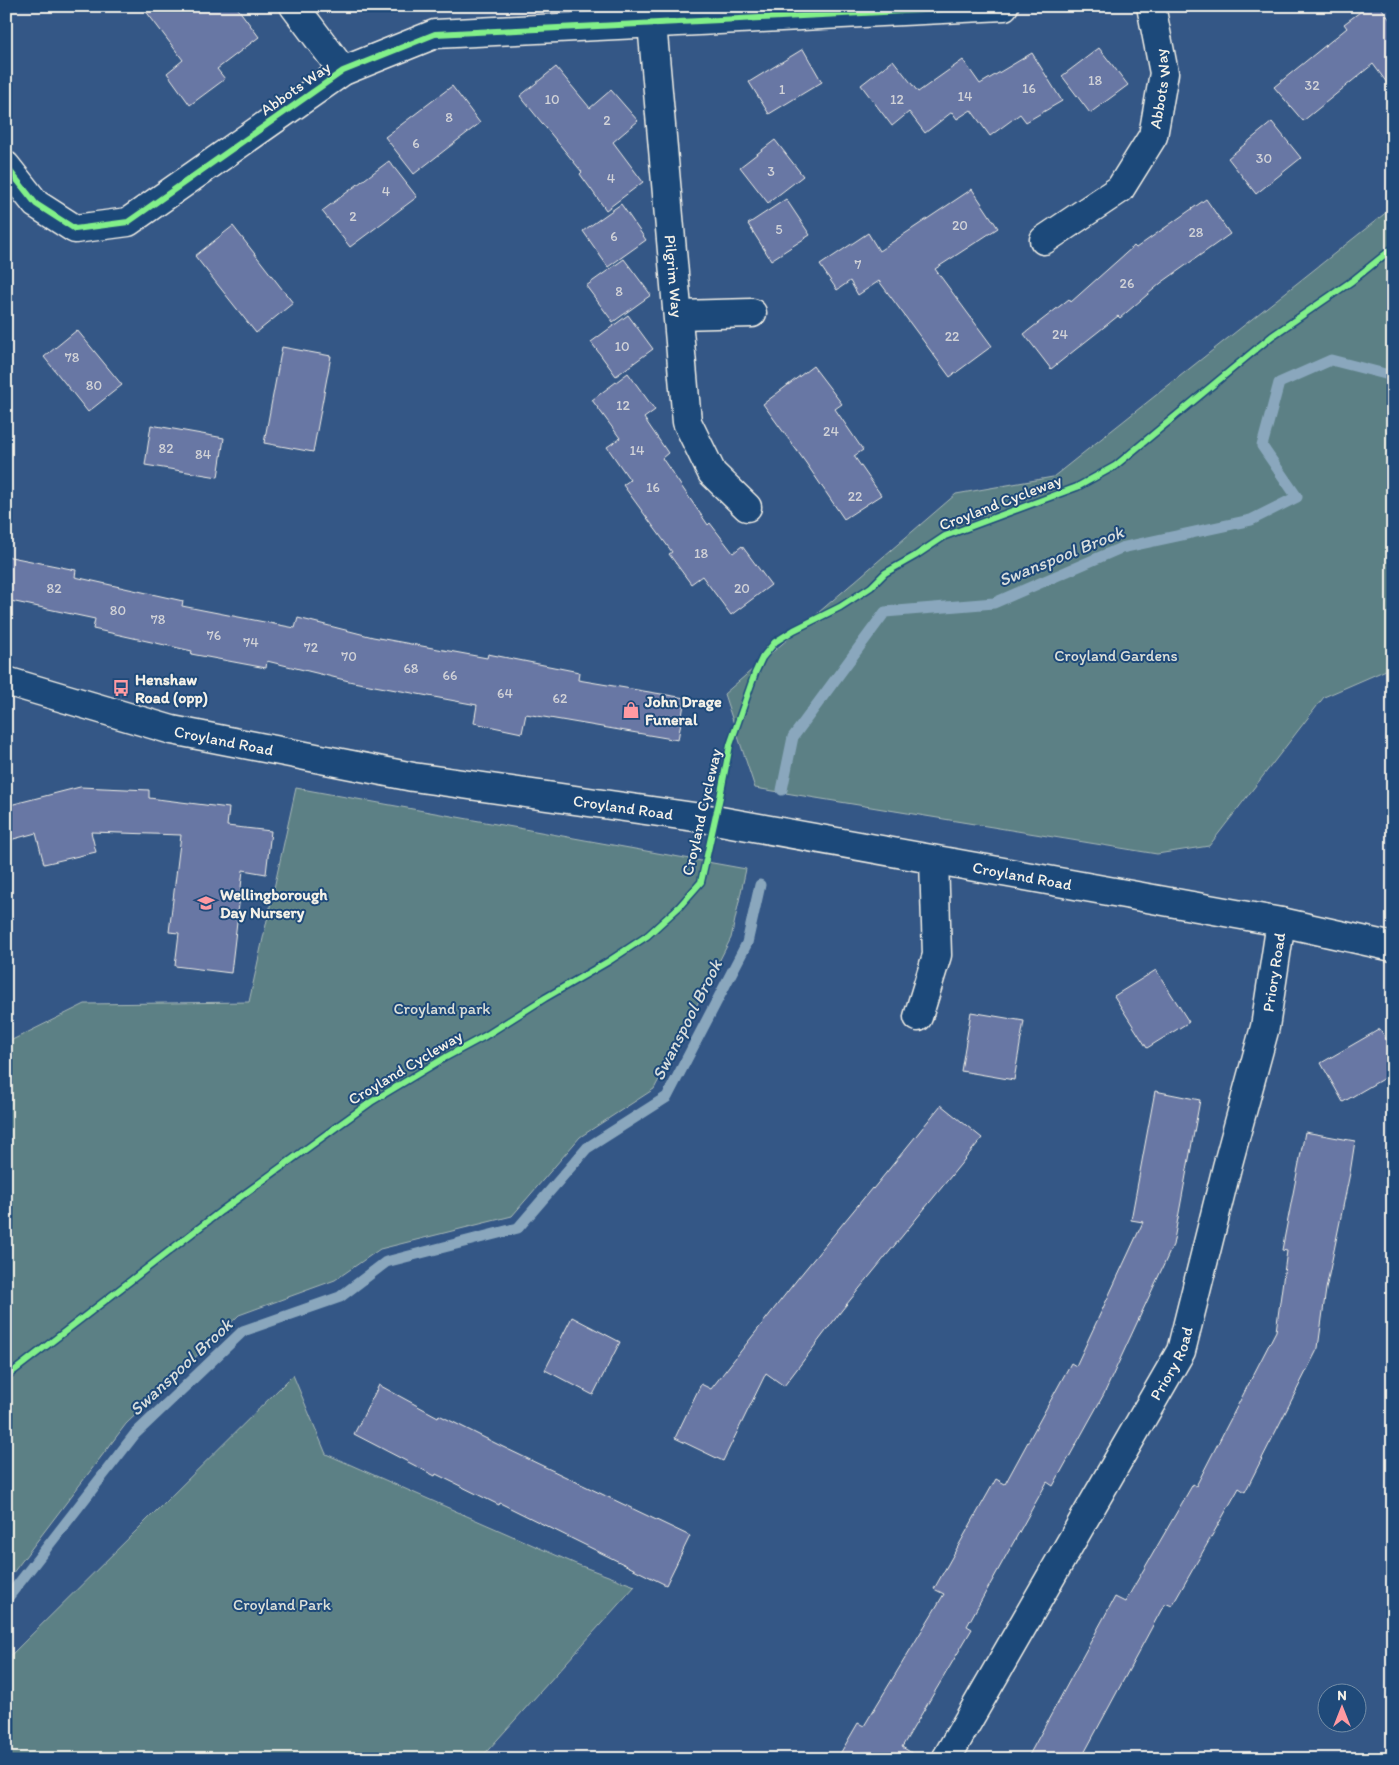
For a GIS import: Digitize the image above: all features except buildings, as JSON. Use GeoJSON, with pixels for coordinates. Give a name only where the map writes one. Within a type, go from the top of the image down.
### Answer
{"type":"FeatureCollection","features":[{"type":"Feature","properties":{"kind":"street"},"geometry":{"type":"LineString","coordinates":[[294,6],[343,71]]}},
{"type":"Feature","properties":{"kind":"street","name":"Abbots Way"},"geometry":{"type":"LineString","coordinates":[[6,166],[36,204],[75,229],[128,222],[343,71],[435,34],[1004,6]]}},
{"type":"Feature","properties":{"kind":"street","name":"Abbots Way"},"geometry":{"type":"LineString","coordinates":[[1044,240],[1120,189],[1154,136],[1164,73],[1151,6]]}},
{"type":"Feature","properties":{"kind":"street","name":"Pilgrim Way"},"geometry":{"type":"LineString","coordinates":[[652,23],[687,422],[712,473],[747,507]]}},
{"type":"Feature","properties":{"kind":"street"},"geometry":{"type":"LineString","coordinates":[[679,315],[752,313]]}},
{"type":"Feature","properties":{"kind":"street","name":"Croyland Road"},"geometry":{"type":"LineString","coordinates":[[6,681],[172,730],[413,777],[715,820],[1281,922],[1393,947]]}},
{"type":"Feature","properties":{"kind":"street"},"geometry":{"type":"LineString","coordinates":[[918,1017],[937,955],[934,860]]}},
{"type":"Feature","properties":{"kind":"street","name":"Priory Road"},"geometry":{"type":"LineString","coordinates":[[946,1759],[1181,1351],[1265,1027],[1281,922]]}},
{"type":"Feature","properties":{"kind":"green space","name":"Croyland Gardens"},"geometry":{"type":"Polygon","coordinates":[[[1393,207],[1393,667],[1324,697],[1209,846],[1157,854],[755,788],[724,694],[956,494],[1053,477],[1393,207]]]}},
{"type":"Feature","properties":{"kind":"green space","name":"Croyland park"},"geometry":{"type":"Polygon","coordinates":[[[296,788],[746,869],[731,938],[654,1089],[580,1137],[512,1216],[380,1249],[335,1280],[239,1315],[126,1424],[6,1582],[6,1043],[85,1004],[249,1002],[296,788]]]}},
{"type":"Feature","properties":{"kind":"green space","name":"Croyland Park"},"geometry":{"type":"Polygon","coordinates":[[[293,1375],[326,1454],[576,1564],[635,1586],[480,1759],[6,1759],[6,1660],[293,1375]]]}},
{"type":"Feature","properties":{"kind":"waterway","name":"Swanspool Brook"},"geometry":{"type":"LineString","coordinates":[[782,790],[793,737],[885,612],[994,603],[1121,548],[1251,520],[1297,497],[1262,446],[1279,383],[1331,360],[1393,376]]}},
{"type":"Feature","properties":{"kind":"waterway","name":"Swanspool Brook"},"geometry":{"type":"LineString","coordinates":[[6,1600],[135,1434],[243,1331],[340,1297],[386,1262],[518,1228],[587,1148],[667,1097],[747,943],[760,885]]}},
{"type":"Feature","properties":{"kind":"cycle path"},"geometry":{"type":"LineString","coordinates":[[6,166],[36,204],[75,229],[128,222],[343,71],[435,34],[1004,6]]}},
{"type":"Feature","properties":{"kind":"cycle path","name":"Croyland Cycleway"},"geometry":{"type":"LineString","coordinates":[[6,1377],[221,1211],[371,1102],[609,961],[647,936],[679,907],[701,882],[730,745],[755,673],[762,658],[775,642],[794,630],[840,607],[871,587],[885,573],[945,536],[1077,487],[1115,466],[1272,336],[1352,281],[1393,248]]}},
{"type":"Feature","properties":{"kind":"place","name":"Henshaw Road (opp)"},"geometry":{"type":"Point","coordinates":[121,688]}},
{"type":"Feature","properties":{"kind":"place","name":"John Drage Funeral"},"geometry":{"type":"Point","coordinates":[631,710]}},
{"type":"Feature","properties":{"kind":"place","name":"Wellingborough Day Nursery"},"geometry":{"type":"Point","coordinates":[206,903]}}]}
